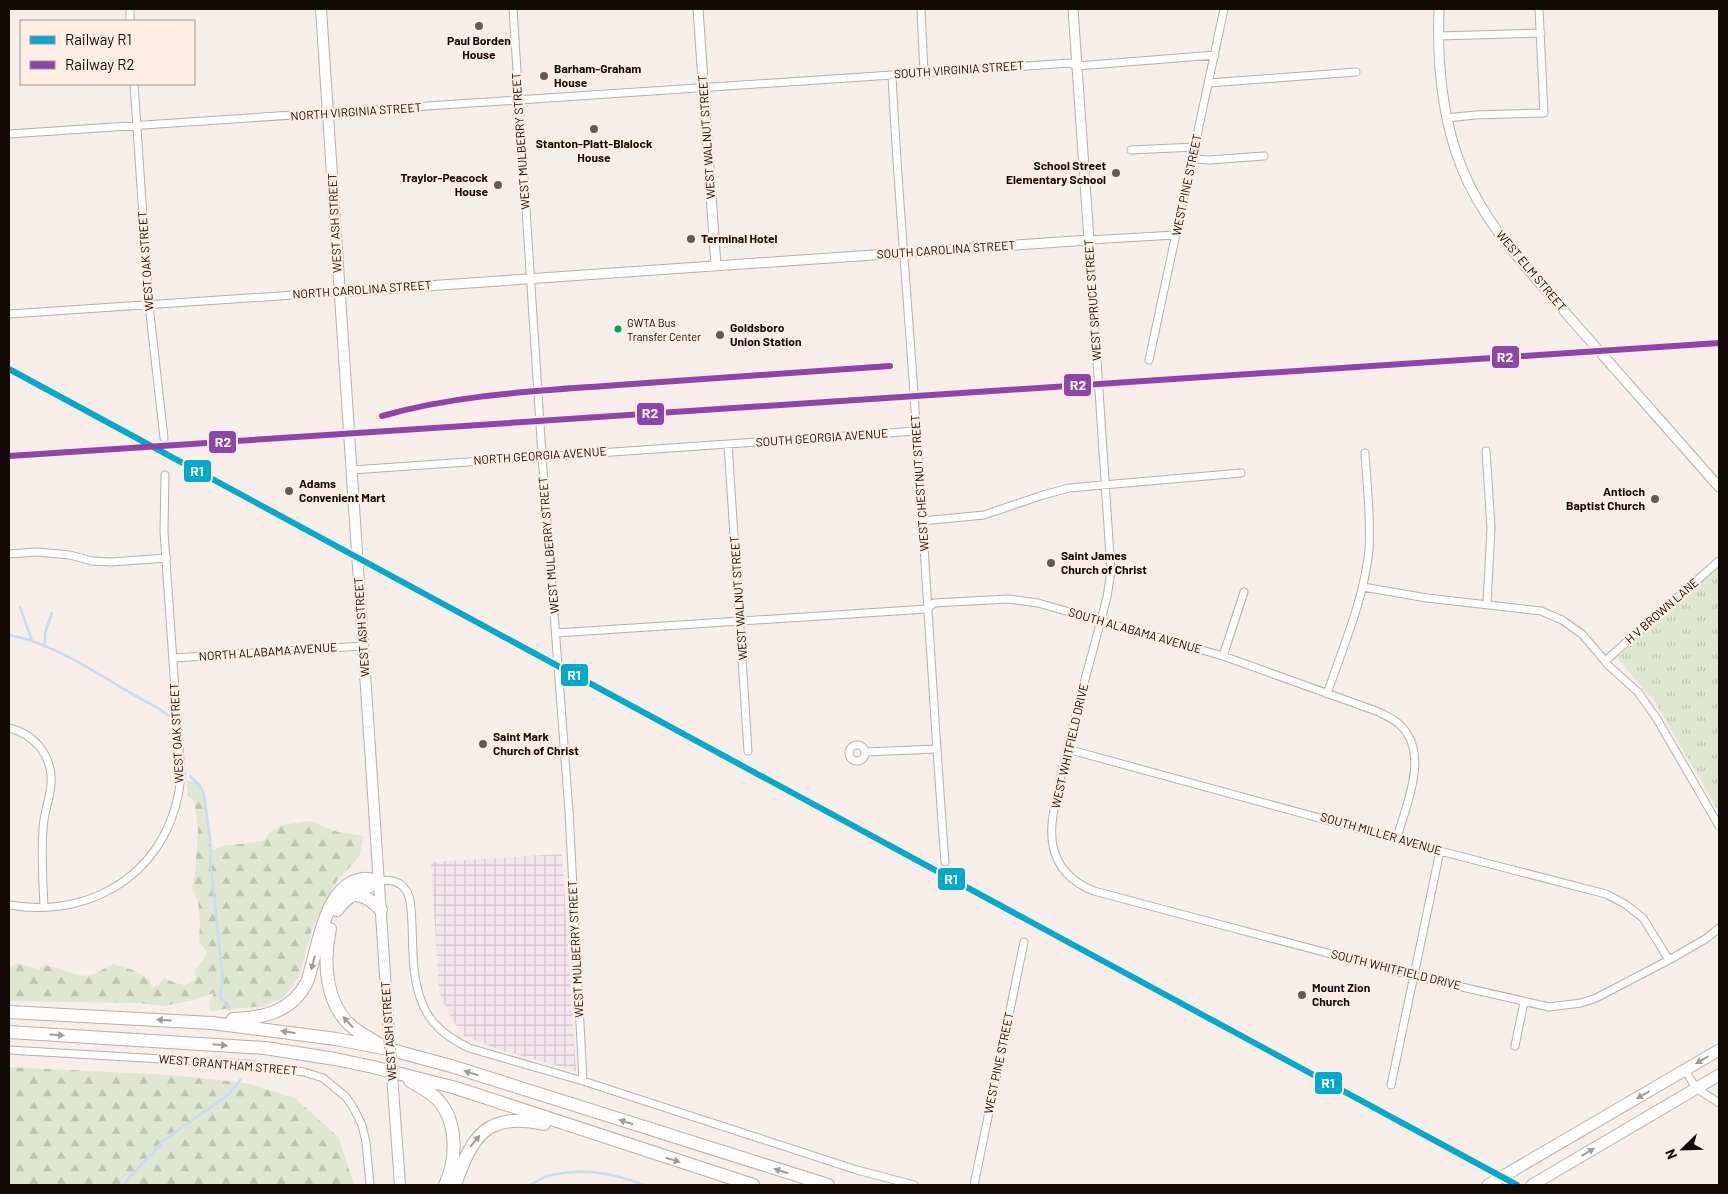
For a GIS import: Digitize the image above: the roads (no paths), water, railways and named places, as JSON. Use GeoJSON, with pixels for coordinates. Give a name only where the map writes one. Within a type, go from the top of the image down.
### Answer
{"type":"FeatureCollection","features":[{"type":"Feature","properties":{"kind":"highway"},"geometry":{"type":"LineString","coordinates":[[212,1022],[267,1016],[292,1002],[303,990],[307,982],[328,912],[337,896],[346,887],[358,880],[365,878],[378,881]]}},
{"type":"Feature","properties":{"kind":"highway"},"geometry":{"type":"LineString","coordinates":[[378,881],[367,889],[346,898],[337,910],[329,931],[326,954],[329,986],[336,1005],[348,1023],[363,1035],[388,1049]]}},
{"type":"Feature","properties":{"kind":"highway"},"geometry":{"type":"LineString","coordinates":[[352,895],[370,899],[381,910]]}},
{"type":"Feature","properties":{"kind":"highway"},"geometry":{"type":"LineString","coordinates":[[9,1012],[212,1022],[336,1039],[388,1049],[469,1072],[828,1185]]}},
{"type":"Feature","properties":{"kind":"highway"},"geometry":{"type":"LineString","coordinates":[[9,1032],[265,1048],[335,1059],[397,1072],[543,1116],[576,1129],[753,1185]]}},
{"type":"Feature","properties":{"kind":"highway"},"geometry":{"type":"LineString","coordinates":[[1488,1185],[1719,1050]]}},
{"type":"Feature","properties":{"kind":"highway"},"geometry":{"type":"LineString","coordinates":[[397,1072],[432,1094],[446,1113],[452,1130],[453,1145],[450,1170],[445,1185]]}},
{"type":"Feature","properties":{"kind":"highway"},"geometry":{"type":"LineString","coordinates":[[1532,1185],[1719,1075]]}},
{"type":"Feature","properties":{"kind":"highway"},"geometry":{"type":"LineString","coordinates":[[455,1185],[471,1146],[478,1137],[493,1126],[518,1120],[576,1129]]}},
{"type":"Feature","properties":{"kind":"main road","name":"WEST ASH STREET"},"geometry":{"type":"LineString","coordinates":[[321,9],[378,881],[400,1185]]}},
{"type":"Feature","properties":{"kind":"street","name":"WEST MULBERRY STREET"},"geometry":{"type":"LineString","coordinates":[[513,9],[517,101],[569,811],[583,1081]]}},
{"type":"Feature","properties":{"kind":"street","name":"WEST WALNUT STREET"},"geometry":{"type":"LineString","coordinates":[[698,9],[716,266]]}},
{"type":"Feature","properties":{"kind":"street"},"geometry":{"type":"LineString","coordinates":[[921,9],[924,73]]}},
{"type":"Feature","properties":{"kind":"street","name":"WEST SPRUCE STREET"},"geometry":{"type":"LineString","coordinates":[[1074,9],[1106,484],[1110,571],[1108,597],[1101,620]]}},
{"type":"Feature","properties":{"kind":"street","name":"WEST PINE STREET"},"geometry":{"type":"LineString","coordinates":[[1148,360],[1224,9]]}},
{"type":"Feature","properties":{"kind":"street","name":"WEST ELM STREET"},"geometry":{"type":"LineString","coordinates":[[1439,9],[1440,83],[1456,150],[1467,180],[1484,212],[1509,248],[1719,487]]}},
{"type":"Feature","properties":{"kind":"street"},"geometry":{"type":"LineString","coordinates":[[1448,118],[1544,113],[1539,9]]}},
{"type":"Feature","properties":{"kind":"street"},"geometry":{"type":"LineString","coordinates":[[1438,36],[1541,33]]}},
{"type":"Feature","properties":{"kind":"street","name":"SOUTH VIRGINIA STREET"},"geometry":{"type":"LineString","coordinates":[[703,88],[1070,63],[1077,66],[1215,55]]}},
{"type":"Feature","properties":{"kind":"street"},"geometry":{"type":"LineString","coordinates":[[1209,83],[1356,72]]}},
{"type":"Feature","properties":{"kind":"street","name":"WEST CHESTNUT STREET"},"geometry":{"type":"LineString","coordinates":[[892,75],[945,862]]}},
{"type":"Feature","properties":{"kind":"street","name":"WEST OAK STREET"},"geometry":{"type":"LineString","coordinates":[[134,85],[149,305],[164,438]]}},
{"type":"Feature","properties":{"kind":"street","name":"NORTH VIRGINIA STREET"},"geometry":{"type":"LineString","coordinates":[[9,134],[703,88]]}},
{"type":"Feature","properties":{"kind":"street"},"geometry":{"type":"LineString","coordinates":[[1131,150],[1195,147]]}},
{"type":"Feature","properties":{"kind":"street"},"geometry":{"type":"LineString","coordinates":[[1192,159],[1210,160],[1264,156]]}},
{"type":"Feature","properties":{"kind":"street","name":"SOUTH CAROLINA STREET"},"geometry":{"type":"LineString","coordinates":[[716,266],[1176,235]]}},
{"type":"Feature","properties":{"kind":"street","name":"NORTH CAROLINA STREET"},"geometry":{"type":"LineString","coordinates":[[9,314],[716,266]]}},
{"type":"Feature","properties":{"kind":"street","name":"SOUTH GEORGIA AVENUE"},"geometry":{"type":"LineString","coordinates":[[728,444],[916,431]]}},
{"type":"Feature","properties":{"kind":"street","name":"WEST WALNUT STREET"},"geometry":{"type":"LineString","coordinates":[[728,444],[748,751]]}},
{"type":"Feature","properties":{"kind":"street","name":"NORTH GEORGIA AVENUE"},"geometry":{"type":"LineString","coordinates":[[352,470],[728,444]]}},
{"type":"Feature","properties":{"kind":"street"},"geometry":{"type":"LineString","coordinates":[[1486,451],[1491,528],[1487,604]]}},
{"type":"Feature","properties":{"kind":"street"},"geometry":{"type":"LineString","coordinates":[[1327,694],[1363,587],[1370,520],[1365,453]]}},
{"type":"Feature","properties":{"kind":"street"},"geometry":{"type":"LineString","coordinates":[[922,521],[984,515],[1053,492],[1106,484],[1241,473]]}},
{"type":"Feature","properties":{"kind":"street","name":"WEST OAK STREET"},"geometry":{"type":"LineString","coordinates":[[9,904],[44,907],[66,905],[80,902],[123,883],[144,864],[167,832],[177,806],[181,775],[164,532],[165,476]]}},
{"type":"Feature","properties":{"kind":"street"},"geometry":{"type":"LineString","coordinates":[[9,554],[45,553],[110,562],[167,558]]}},
{"type":"Feature","properties":{"kind":"street","name":"H V BROWN LANE"},"geometry":{"type":"LineString","coordinates":[[1605,661],[1719,560]]}},
{"type":"Feature","properties":{"kind":"street"},"geometry":{"type":"LineString","coordinates":[[1363,587],[1427,598],[1541,611],[1562,620],[1582,634],[1605,661],[1638,692],[1657,719],[1719,826]]}},
{"type":"Feature","properties":{"kind":"street"},"geometry":{"type":"LineString","coordinates":[[1223,656],[1244,592]]}},
{"type":"Feature","properties":{"kind":"street","name":"SOUTH ALABAMA AVENUE"},"geometry":{"type":"LineString","coordinates":[[741,622],[927,609],[934,602],[1008,599],[1038,603],[1223,656],[1379,712],[1399,724],[1409,736],[1416,752],[1415,773],[1397,838]]}},
{"type":"Feature","properties":{"kind":"street","name":"WEST WHITFIELD DRIVE"},"geometry":{"type":"LineString","coordinates":[[1065,872],[1055,854],[1052,836],[1053,818],[1067,749],[1101,620]]}},
{"type":"Feature","properties":{"kind":"street"},"geometry":{"type":"LineString","coordinates":[[556,633],[741,622]]}},
{"type":"Feature","properties":{"kind":"street","name":"NORTH ALABAMA AVENUE"},"geometry":{"type":"LineString","coordinates":[[174,658],[363,646]]}},
{"type":"Feature","properties":{"kind":"street"},"geometry":{"type":"LineString","coordinates":[[9,728],[26,735],[36,742],[43,751],[51,772],[51,784],[43,830],[44,907]]}},
{"type":"Feature","properties":{"kind":"street"},"geometry":{"type":"LineString","coordinates":[[865,752],[937,749]]}},
{"type":"Feature","properties":{"kind":"street","name":"SOUTH MILLER AVENUE"},"geometry":{"type":"LineString","coordinates":[[1067,749],[1440,851],[1606,894],[1625,904],[1642,918],[1669,960]]}},
{"type":"Feature","properties":{"kind":"street"},"geometry":{"type":"LineString","coordinates":[[1391,1085],[1440,851]]}},
{"type":"Feature","properties":{"kind":"street","name":"SOUTH WHITFIELD DRIVE"},"geometry":{"type":"LineString","coordinates":[[1065,872],[1077,883],[1094,892],[1414,976],[1549,1007],[1581,1003],[1596,998],[1669,960],[1707,938],[1719,928]]}},
{"type":"Feature","properties":{"kind":"street"},"geometry":{"type":"LineString","coordinates":[[378,881],[386,879],[395,881],[408,894],[418,992],[427,1013],[441,1031],[469,1048],[583,1081],[857,1170],[914,1185]]}},
{"type":"Feature","properties":{"kind":"street","name":"WEST PINE STREET"},"geometry":{"type":"LineString","coordinates":[[974,1185],[1024,942]]}},
{"type":"Feature","properties":{"kind":"street"},"geometry":{"type":"LineString","coordinates":[[1515,1046],[1524,1002]]}},
{"type":"Feature","properties":{"kind":"street","name":"WEST GRANTHAM STREET"},"geometry":{"type":"LineString","coordinates":[[9,1050],[247,1064],[304,1072],[323,1078],[337,1087],[346,1097],[362,1125],[366,1142],[370,1185]]}},
{"type":"Feature","properties":{"kind":"street"},"geometry":{"type":"LineString","coordinates":[[1685,1070],[1696,1088],[1719,1103]]}},
{"type":"Feature","properties":{"kind":"waterway"},"geometry":{"type":"LineString","coordinates":[[20,607],[32,641]]}},
{"type":"Feature","properties":{"kind":"waterway"},"geometry":{"type":"LineString","coordinates":[[45,647],[45,633],[52,613]]}},
{"type":"Feature","properties":{"kind":"waterway"},"geometry":{"type":"LineString","coordinates":[[9,635],[29,640],[67,656],[169,716]]}},
{"type":"Feature","properties":{"kind":"waterway"},"geometry":{"type":"LineString","coordinates":[[190,776],[200,786],[204,794],[211,847],[210,859],[223,980],[220,997],[230,1010]]}},
{"type":"Feature","properties":{"kind":"waterway"},"geometry":{"type":"LineString","coordinates":[[124,1185],[164,1140],[228,1095],[241,1079]]}},
{"type":"Feature","properties":{"kind":"waterway"},"geometry":{"type":"LineString","coordinates":[[530,1185],[548,1176],[576,1172],[599,1173],[621,1177],[644,1185]]}},
{"type":"Feature","properties":{"kind":"rail line","name":"R2"},"geometry":{"type":"LineString","coordinates":[[9,456],[1719,343]]}},
{"type":"Feature","properties":{"kind":"rail line","name":"R2"},"geometry":{"type":"LineString","coordinates":[[382,416],[440,403],[499,394],[890,366]]}},
{"type":"Feature","properties":{"kind":"rail line","name":"R1"},"geometry":{"type":"LineString","coordinates":[[9,369],[1517,1185]]}},
{"type":"Feature","properties":{"kind":"place","name":"Paul Borden House"},"geometry":{"type":"Point","coordinates":[479,26]}},
{"type":"Feature","properties":{"kind":"place","name":"Barham-Graham House"},"geometry":{"type":"Point","coordinates":[544,76]}},
{"type":"Feature","properties":{"kind":"place","name":"Stanton-Platt-Blalock House"},"geometry":{"type":"Point","coordinates":[594,129]}},
{"type":"Feature","properties":{"kind":"place","name":"School Street Elementary School"},"geometry":{"type":"Point","coordinates":[1116,173]}},
{"type":"Feature","properties":{"kind":"place","name":"Traylor-Peacock House"},"geometry":{"type":"Point","coordinates":[498,185]}},
{"type":"Feature","properties":{"kind":"place","name":"Terminal Hotel"},"geometry":{"type":"Point","coordinates":[691,239]}},
{"type":"Feature","properties":{"kind":"place","name":"GWTA Bus Transfer Center"},"geometry":{"type":"Point","coordinates":[618,329]}},
{"type":"Feature","properties":{"kind":"place","name":"Goldsboro Union Station"},"geometry":{"type":"Point","coordinates":[720,335]}},
{"type":"Feature","properties":{"kind":"place","name":"Adams Convenient Mart"},"geometry":{"type":"Point","coordinates":[289,491]}},
{"type":"Feature","properties":{"kind":"place","name":"Antioch Baptist Church"},"geometry":{"type":"Point","coordinates":[1655,499]}},
{"type":"Feature","properties":{"kind":"place","name":"Saint James Church of Christ"},"geometry":{"type":"Point","coordinates":[1051,563]}},
{"type":"Feature","properties":{"kind":"place","name":"Saint Mark Church of Christ"},"geometry":{"type":"Point","coordinates":[483,744]}},
{"type":"Feature","properties":{"kind":"place","name":"Mount Zion Church"},"geometry":{"type":"Point","coordinates":[1302,995]}}]}
